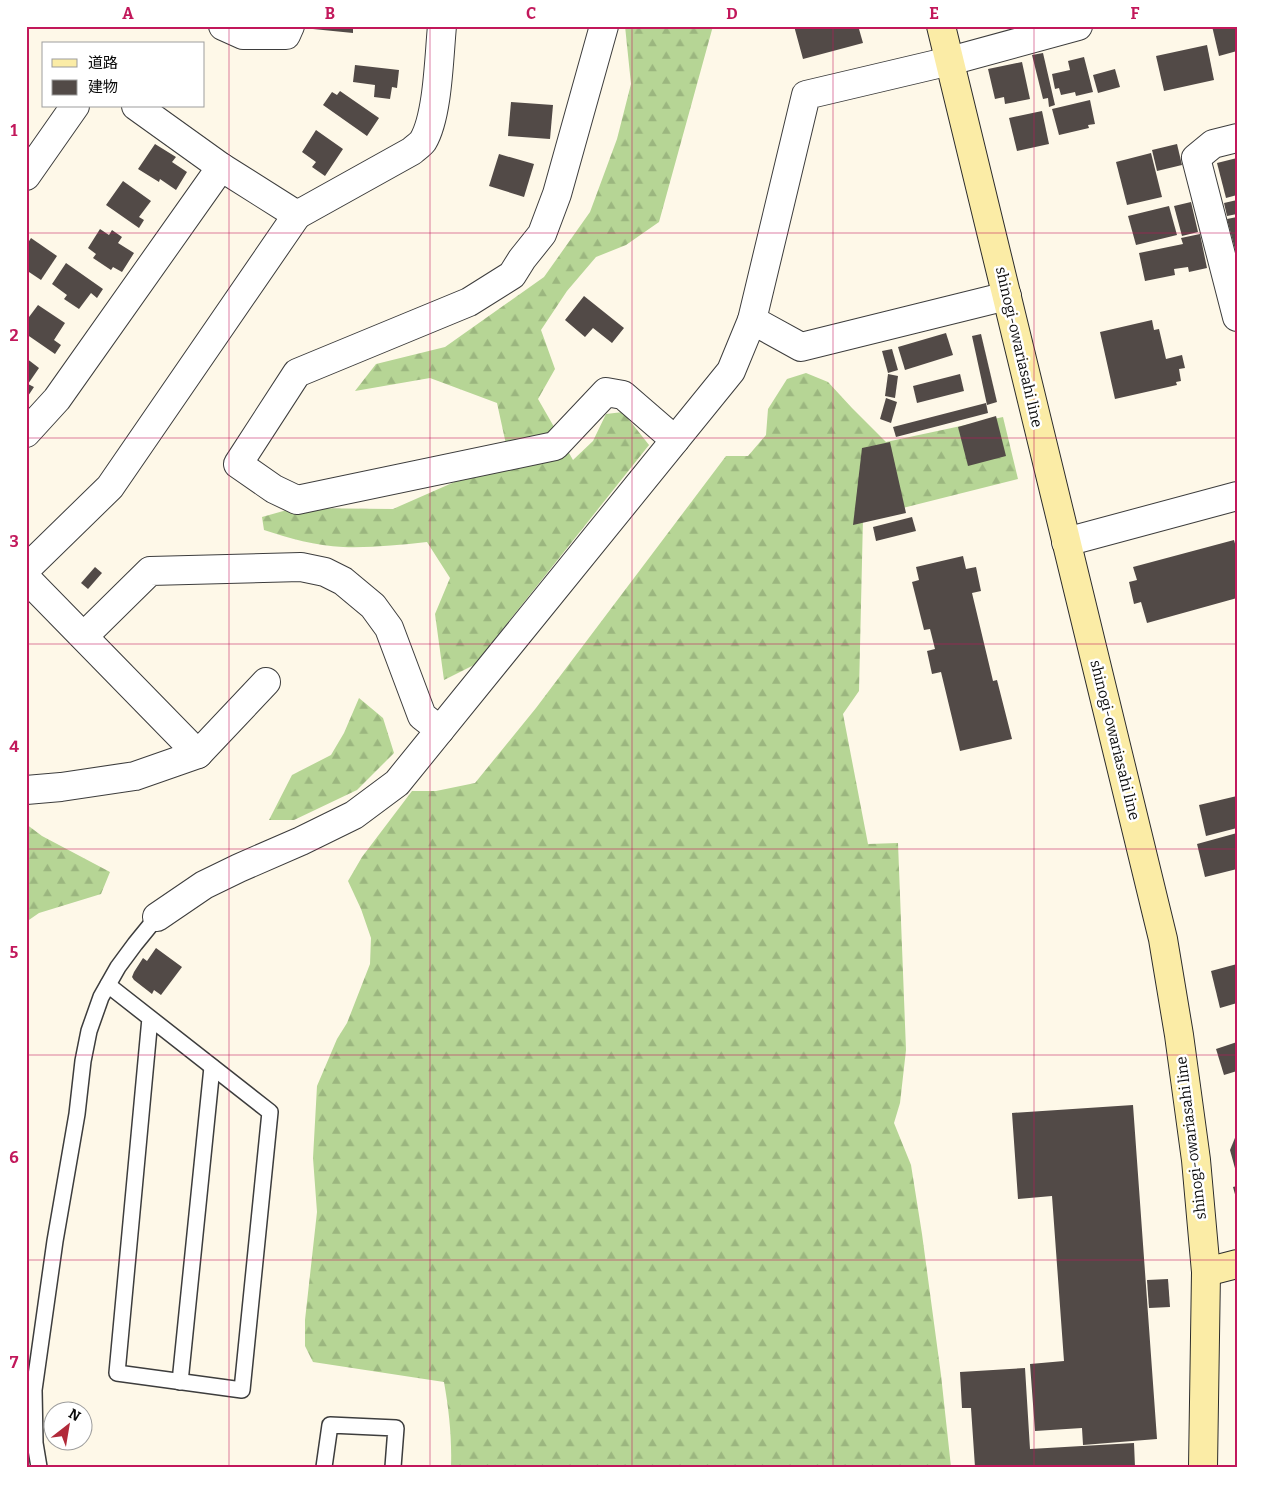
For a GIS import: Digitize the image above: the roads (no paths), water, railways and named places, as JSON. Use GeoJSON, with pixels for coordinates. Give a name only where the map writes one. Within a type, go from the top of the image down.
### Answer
{"type":"FeatureCollection","features":[{"type":"Feature","properties":{"kind":"main road","name":"shinogi-owariasahi line"},"geometry":{"type":"LineString","coordinates":[[941,26],[1162,939],[1179,1035],[1196,1160],[1206,1272],[1203,1467]]}},
{"type":"Feature","properties":{"kind":"main road"},"geometry":{"type":"LineString","coordinates":[[1206,1272],[1237,1264]]}},
{"type":"Feature","properties":{"kind":"street"},"geometry":{"type":"LineString","coordinates":[[223,26],[243,35],[286,35],[290,26]]}},
{"type":"Feature","properties":{"kind":"street"},"geometry":{"type":"LineString","coordinates":[[26,569],[110,487],[297,215],[412,151],[422,142],[429,129],[432,112],[442,26]]}},
{"type":"Feature","properties":{"kind":"street"},"geometry":{"type":"LineString","coordinates":[[604,26],[556,194],[542,234],[512,275],[469,302],[297,374],[238,464],[274,489],[297,500],[555,446],[606,392],[623,395],[676,440]]}},
{"type":"Feature","properties":{"kind":"street"},"geometry":{"type":"LineString","coordinates":[[158,917],[204,885],[354,815],[397,783],[731,371],[752,320],[806,95],[950,61],[1078,26]]}},
{"type":"Feature","properties":{"kind":"street"},"geometry":{"type":"LineString","coordinates":[[26,176],[74,108]]}},
{"type":"Feature","properties":{"kind":"street"},"geometry":{"type":"LineString","coordinates":[[139,108],[222,167],[297,215]]}},
{"type":"Feature","properties":{"kind":"street"},"geometry":{"type":"LineString","coordinates":[[1237,138],[1213,144],[1196,158],[1237,317]]}},
{"type":"Feature","properties":{"kind":"street"},"geometry":{"type":"LineString","coordinates":[[26,433],[57,399],[222,167]]}},
{"type":"Feature","properties":{"kind":"street"},"geometry":{"type":"LineString","coordinates":[[752,320],[801,347],[1007,296]]}},
{"type":"Feature","properties":{"kind":"street"},"geometry":{"type":"LineString","coordinates":[[1066,542],[1237,496]]}},
{"type":"Feature","properties":{"kind":"street"},"geometry":{"type":"LineString","coordinates":[[84,636],[150,570],[301,567],[325,572],[343,581],[373,606],[389,628],[422,716],[440,730]]}},
{"type":"Feature","properties":{"kind":"street"},"geometry":{"type":"LineString","coordinates":[[26,578],[198,754]]}},
{"type":"Feature","properties":{"kind":"street"},"geometry":{"type":"LineString","coordinates":[[26,790],[135,776],[198,754],[266,682]]}},
{"type":"Feature","properties":{"kind":"lane"},"geometry":{"type":"LineString","coordinates":[[39,1467],[35,1443],[34,1390],[89,1031],[108,985],[135,944],[158,917]]}},
{"type":"Feature","properties":{"kind":"lane"},"geometry":{"type":"LineString","coordinates":[[108,985],[270,1112],[242,1390],[117,1373],[150,1018]]}},
{"type":"Feature","properties":{"kind":"lane"},"geometry":{"type":"LineString","coordinates":[[180,1382],[212,1067]]}},
{"type":"Feature","properties":{"kind":"lane"},"geometry":{"type":"LineString","coordinates":[[324,1467],[330,1425],[396,1428],[393,1467]]}}]}
